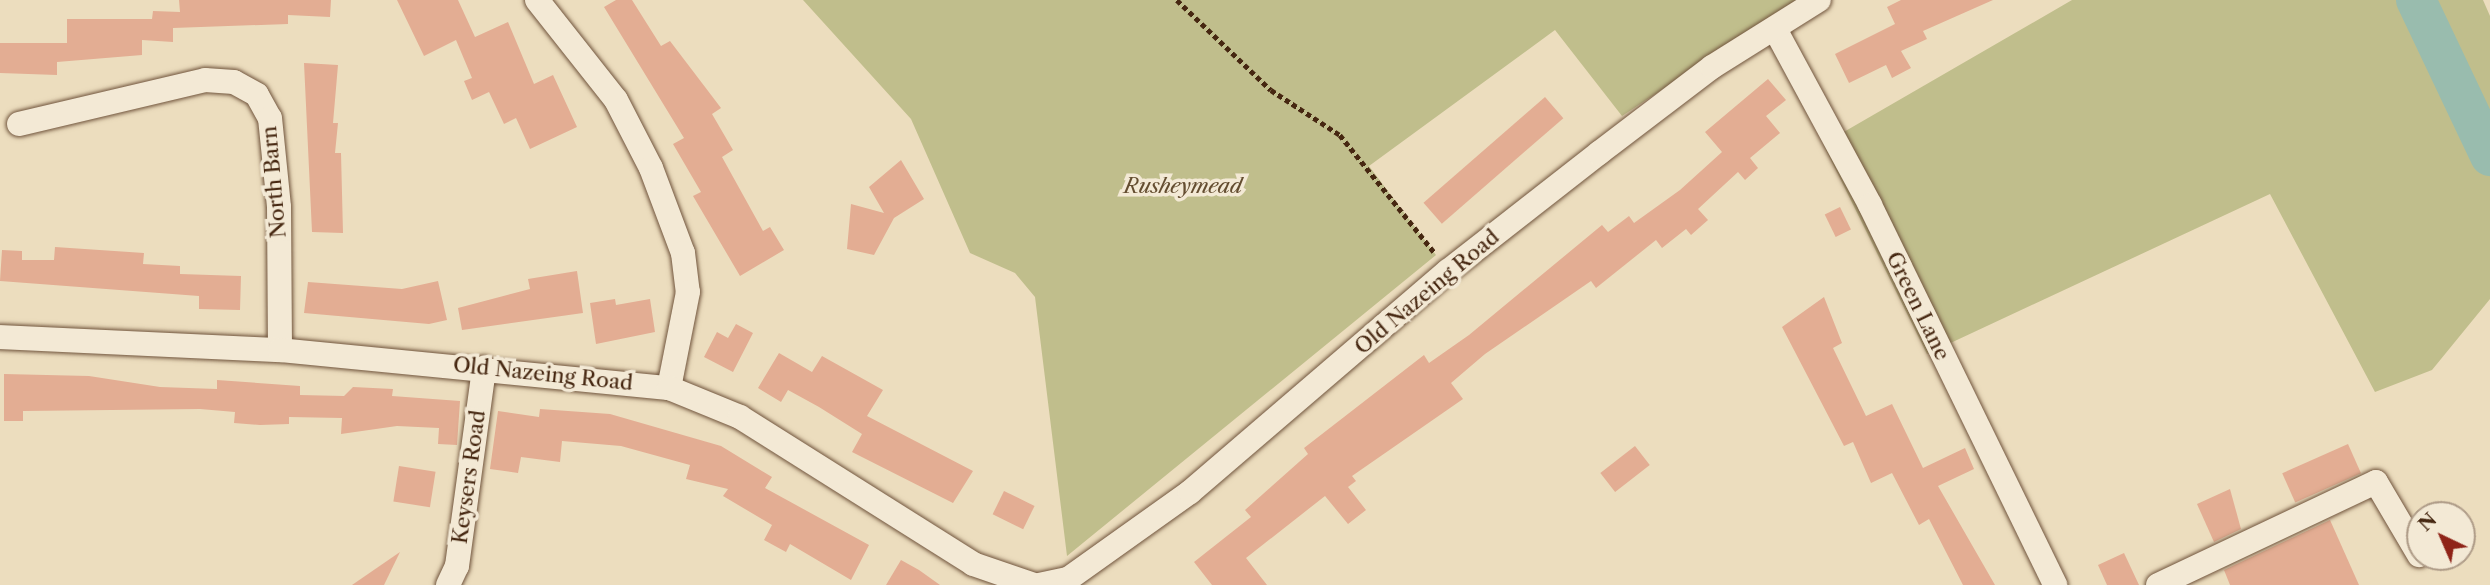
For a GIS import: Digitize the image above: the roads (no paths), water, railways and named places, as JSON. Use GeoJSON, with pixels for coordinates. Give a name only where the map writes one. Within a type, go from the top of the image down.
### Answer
{"type":"FeatureCollection","features":[{"type":"Feature","properties":{"kind":"street"},"geometry":{"type":"LineString","coordinates":[[537,0],[616,100],[651,168],[683,253],[688,292],[669,388]]}},
{"type":"Feature","properties":{"kind":"street","name":"Old Nazeing Road"},"geometry":{"type":"LineString","coordinates":[[0,337],[280,350],[669,388],[740,416],[973,564],[1041,585],[1078,573],[1190,492],[1448,271],[1702,74],[1819,0]]}},
{"type":"Feature","properties":{"kind":"street","name":"Green Lane"},"geometry":{"type":"LineString","coordinates":[[1775,29],[1870,205],[2055,585]]}},
{"type":"Feature","properties":{"kind":"street","name":"North Barn"},"geometry":{"type":"LineString","coordinates":[[19,124],[205,80],[234,82],[257,95],[270,118],[279,207],[280,350]]}},
{"type":"Feature","properties":{"kind":"street","name":"Keysers Road"},"geometry":{"type":"LineString","coordinates":[[448,585],[457,566],[484,368]]}},
{"type":"Feature","properties":{"kind":"street"},"geometry":{"type":"LineString","coordinates":[[2158,585],[2376,481],[2406,533]]}},
{"type":"Feature","properties":{"kind":"waterway"},"geometry":{"type":"LineString","coordinates":[[2416,0],[2490,156]]}},
{"type":"Feature","properties":{"kind":"park label","name":"Rusheymead"},"geometry":{"type":"Point","coordinates":[1183,186]}}]}
